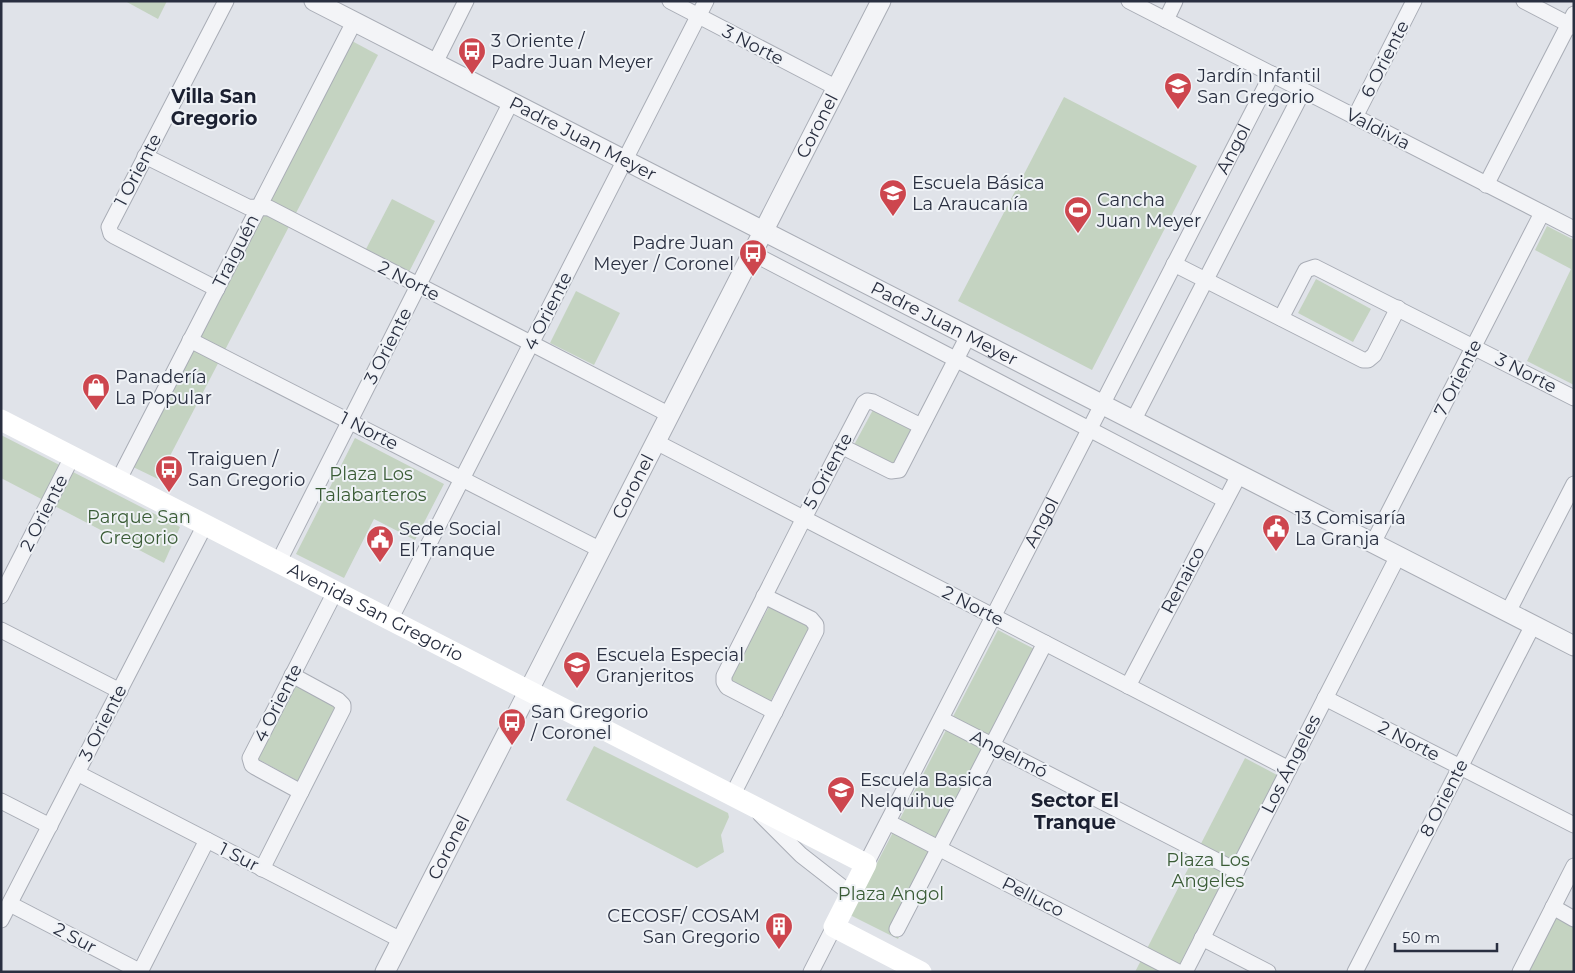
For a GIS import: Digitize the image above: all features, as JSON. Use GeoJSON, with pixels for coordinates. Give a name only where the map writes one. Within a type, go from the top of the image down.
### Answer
{"type":"FeatureCollection","features":[{"type":"Feature","properties":{"kind":"main road","name":"Avenida San Gregorio"},"geometry":{"type":"LineString","coordinates":[[1,420],[866,864]]}},
{"type":"Feature","properties":{"kind":"main road","name":"Angol"},"geometry":{"type":"LineString","coordinates":[[834,927],[866,864]]}},
{"type":"Feature","properties":{"kind":"main road"},"geometry":{"type":"LineString","coordinates":[[834,927],[921,972]]}},
{"type":"Feature","properties":{"kind":"street","name":"1 Oriente"},"geometry":{"type":"LineString","coordinates":[[217,289],[111,234],[109,227],[226,1]]}},
{"type":"Feature","properties":{"kind":"street","name":"Padre Juan Meyer"},"geometry":{"type":"LineString","coordinates":[[314,1],[1574,646]]}},
{"type":"Feature","properties":{"kind":"street"},"geometry":{"type":"LineString","coordinates":[[435,63],[466,1]]}},
{"type":"Feature","properties":{"kind":"street","name":"3 Norte"},"geometry":{"type":"LineString","coordinates":[[670,1],[837,88]]}},
{"type":"Feature","properties":{"kind":"street","name":"4 Oriente"},"geometry":{"type":"LineString","coordinates":[[390,620],[706,1]]}},
{"type":"Feature","properties":{"kind":"street","name":"Coronel"},"geometry":{"type":"LineString","coordinates":[[385,972],[881,1]]}},
{"type":"Feature","properties":{"kind":"street","name":"Valdivia"},"geometry":{"type":"LineString","coordinates":[[1130,1],[1574,229]]}},
{"type":"Feature","properties":{"kind":"street"},"geometry":{"type":"LineString","coordinates":[[1166,20],[1175,1]]}},
{"type":"Feature","properties":{"kind":"street","name":"6 Oriente"},"geometry":{"type":"LineString","coordinates":[[1355,117],[1414,1]]}},
{"type":"Feature","properties":{"kind":"street"},"geometry":{"type":"LineString","coordinates":[[1486,185],[1572,22],[1524,1]]}},
{"type":"Feature","properties":{"kind":"street","name":"Traiguén"},"geometry":{"type":"LineString","coordinates":[[118,481],[354,22]]}},
{"type":"Feature","properties":{"kind":"street","name":"Angol"},"geometry":{"type":"LineString","coordinates":[[866,864],[1272,74]]}},
{"type":"Feature","properties":{"kind":"street","name":"Angol"},"geometry":{"type":"LineString","coordinates":[[1134,421],[1303,90]]}},
{"type":"Feature","properties":{"kind":"street","name":"3 Oriente"},"geometry":{"type":"LineString","coordinates":[[278,563],[512,102]]}},
{"type":"Feature","properties":{"kind":"street","name":"2 Norte"},"geometry":{"type":"LineString","coordinates":[[145,156],[248,207],[269,208],[670,415]]}},
{"type":"Feature","properties":{"kind":"street","name":"7 Oriente"},"geometry":{"type":"LineString","coordinates":[[1374,544],[1542,213]]}},
{"type":"Feature","properties":{"kind":"street","name":"Padre Juan Meyer"},"geometry":{"type":"LineString","coordinates":[[752,253],[1226,500]]}},
{"type":"Feature","properties":{"kind":"street"},"geometry":{"type":"LineString","coordinates":[[1174,264],[1359,359],[1368,360],[1374,355],[1398,308]]}},
{"type":"Feature","properties":{"kind":"street","name":"3 Norte"},"geometry":{"type":"LineString","coordinates":[[1281,318],[1306,270],[1311,267],[1319,268],[1574,398]]}},
{"type":"Feature","properties":{"kind":"street"},"geometry":{"type":"LineString","coordinates":[[841,446],[891,471],[896,471],[900,467],[968,336]]}},
{"type":"Feature","properties":{"kind":"street","name":"1 Norte"},"geometry":{"type":"LineString","coordinates":[[190,340],[601,550]]}},
{"type":"Feature","properties":{"kind":"street","name":"5 Oriente"},"geometry":{"type":"LineString","coordinates":[[775,712],[727,687],[724,679],[725,673],[764,596],[862,406],[867,401],[873,402],[921,426]]}},
{"type":"Feature","properties":{"kind":"street","name":"2 Norte"},"geometry":{"type":"LineString","coordinates":[[656,442],[1289,769]]}},
{"type":"Feature","properties":{"kind":"street","name":"2 Oriente"},"geometry":{"type":"LineString","coordinates":[[1,596],[72,457]]}},
{"type":"Feature","properties":{"kind":"street","name":"Renaico"},"geometry":{"type":"LineString","coordinates":[[1128,686],[1238,475]]}},
{"type":"Feature","properties":{"kind":"street"},"geometry":{"type":"LineString","coordinates":[[1508,612],[1574,484]]}},
{"type":"Feature","properties":{"kind":"street","name":"3 Oriente"},"geometry":{"type":"LineString","coordinates":[[1,920],[205,525]]}},
{"type":"Feature","properties":{"kind":"street","name":"Los Ángeles"},"geometry":{"type":"LineString","coordinates":[[1185,972],[1398,556]]}},
{"type":"Feature","properties":{"kind":"street","name":"4 Oriente"},"geometry":{"type":"LineString","coordinates":[[301,792],[252,765],[250,758],[335,592]]}},
{"type":"Feature","properties":{"kind":"street"},"geometry":{"type":"LineString","coordinates":[[741,800],[775,712],[816,628],[811,619],[764,596]]}},
{"type":"Feature","properties":{"kind":"street","name":"8 Oriente"},"geometry":{"type":"LineString","coordinates":[[1355,972],[1533,625]]}},
{"type":"Feature","properties":{"kind":"street"},"geometry":{"type":"LineString","coordinates":[[1,630],[120,691]]}},
{"type":"Feature","properties":{"kind":"street"},"geometry":{"type":"LineString","coordinates":[[898,929],[1045,642]]}},
{"type":"Feature","properties":{"kind":"street"},"geometry":{"type":"LineString","coordinates":[[262,869],[342,712],[343,705],[338,700],[292,675]]}},
{"type":"Feature","properties":{"kind":"street","name":"2 Norte"},"geometry":{"type":"LineString","coordinates":[[1325,698],[1574,825]]}},
{"type":"Feature","properties":{"kind":"street","name":"Angelmó"},"geometry":{"type":"LineString","coordinates":[[941,719],[1237,871]]}},
{"type":"Feature","properties":{"kind":"street","name":"1 Sur"},"geometry":{"type":"LineString","coordinates":[[77,773],[401,940]]}},
{"type":"Feature","properties":{"kind":"street","name":"Avenida San Gregorio"},"geometry":{"type":"LineString","coordinates":[[741,800],[801,855],[851,894]]}},
{"type":"Feature","properties":{"kind":"street"},"geometry":{"type":"LineString","coordinates":[[1,801],[50,826]]}},
{"type":"Feature","properties":{"kind":"street","name":"Pelluco"},"geometry":{"type":"LineString","coordinates":[[888,822],[1178,972]]}},
{"type":"Feature","properties":{"kind":"street"},"geometry":{"type":"LineString","coordinates":[[801,855],[811,836]]}},
{"type":"Feature","properties":{"kind":"street"},"geometry":{"type":"LineString","coordinates":[[140,972],[207,840]]}},
{"type":"Feature","properties":{"kind":"street"},"geometry":{"type":"LineString","coordinates":[[1520,972],[1574,866]]}},
{"type":"Feature","properties":{"kind":"street","name":"2 Sur"},"geometry":{"type":"LineString","coordinates":[[10,904],[140,972]]}},
{"type":"Feature","properties":{"kind":"street"},"geometry":{"type":"LineString","coordinates":[[1553,907],[1574,918]]}},
{"type":"Feature","properties":{"kind":"street","name":"Angol"},"geometry":{"type":"LineString","coordinates":[[811,972],[834,927]]}},
{"type":"Feature","properties":{"kind":"street"},"geometry":{"type":"LineString","coordinates":[[1202,938],[1268,972]]}},
{"type":"Feature","properties":{"kind":"green space"},"geometry":{"type":"Polygon","coordinates":[[[125,1],[167,1],[158,19],[125,1]]]}},
{"type":"Feature","properties":{"kind":"green space"},"geometry":{"type":"Polygon","coordinates":[[[352,41],[378,55],[158,479],[131,466],[352,41]]]}},
{"type":"Feature","properties":{"kind":"green space","name":"Cancha Juan Meyer"},"geometry":{"type":"Polygon","coordinates":[[[1064,97],[1197,166],[1092,370],[958,301],[1064,97]]]}},
{"type":"Feature","properties":{"kind":"green space"},"geometry":{"type":"Polygon","coordinates":[[[392,199],[435,221],[409,272],[365,251],[392,199]]]}},
{"type":"Feature","properties":{"kind":"green space"},"geometry":{"type":"Polygon","coordinates":[[[1547,226],[1574,240],[1574,385],[1527,361],[1571,269],[1535,250],[1547,226]]]}},
{"type":"Feature","properties":{"kind":"green space"},"geometry":{"type":"Polygon","coordinates":[[[1316,279],[1371,309],[1353,342],[1298,313],[1316,279]]]}},
{"type":"Feature","properties":{"kind":"green space"},"geometry":{"type":"Polygon","coordinates":[[[576,291],[620,313],[594,365],[550,343],[576,291]]]}},
{"type":"Feature","properties":{"kind":"green space"},"geometry":{"type":"Polygon","coordinates":[[[874,408],[914,428],[895,466],[854,445],[874,408]]]}},
{"type":"Feature","properties":{"kind":"green space","name":"Parque San Gregorio"},"geometry":{"type":"Polygon","coordinates":[[[1,435],[180,527],[164,563],[1,478],[1,435]]]}},
{"type":"Feature","properties":{"kind":"green space","name":"Plaza Los Talabarteros"},"geometry":{"type":"Polygon","coordinates":[[[355,438],[444,484],[415,540],[374,519],[344,578],[296,554],[355,438]]]}},
{"type":"Feature","properties":{"kind":"green space"},"geometry":{"type":"Polygon","coordinates":[[[770,605],[811,627],[770,702],[729,679],[770,605]]]}},
{"type":"Feature","properties":{"kind":"green space","name":"Plaza Angol"},"geometry":{"type":"Polygon","coordinates":[[[998,630],[1044,654],[898,939],[850,915],[998,630]]]}},
{"type":"Feature","properties":{"kind":"green space"},"geometry":{"type":"Polygon","coordinates":[[[296,681],[336,702],[338,710],[300,782],[254,757],[296,681]]]}},
{"type":"Feature","properties":{"kind":"green space"},"geometry":{"type":"Polygon","coordinates":[[[594,746],[728,813],[729,817],[721,835],[724,852],[697,868],[566,800],[594,746]]]}},
{"type":"Feature","properties":{"kind":"green space","name":"Plaza Los Angeles"},"geometry":{"type":"Polygon","coordinates":[[[1245,758],[1277,775],[1176,972],[1135,972],[1245,758]]]}},
{"type":"Feature","properties":{"kind":"green space"},"geometry":{"type":"Polygon","coordinates":[[[1554,917],[1574,927],[1574,972],[1524,972],[1554,917]]]}},
{"type":"Feature","properties":{"kind":"place","name":"3 Oriente / Padre Juan Meyer"},"geometry":{"type":"Point","coordinates":[472,75]}},
{"type":"Feature","properties":{"kind":"place","name":"Jardín Infantil San Gregorio"},"geometry":{"type":"Point","coordinates":[1178,110]}},
{"type":"Feature","properties":{"kind":"place","name":"Escuela Básica La Araucanía"},"geometry":{"type":"Point","coordinates":[893,217]}},
{"type":"Feature","properties":{"kind":"place","name":"Cancha Juan Meyer"},"geometry":{"type":"Point","coordinates":[1078,234]}},
{"type":"Feature","properties":{"kind":"place","name":"Padre Juan Meyer / Coronel"},"geometry":{"type":"Point","coordinates":[753,277]}},
{"type":"Feature","properties":{"kind":"place","name":"Panadería La Popular"},"geometry":{"type":"Point","coordinates":[96,411]}},
{"type":"Feature","properties":{"kind":"place","name":"Traiguen / San Gregorio"},"geometry":{"type":"Point","coordinates":[169,493]}},
{"type":"Feature","properties":{"kind":"place","name":"13 Comisaría La Granja"},"geometry":{"type":"Point","coordinates":[1276,552]}},
{"type":"Feature","properties":{"kind":"place","name":"Sede Social El Tranque"},"geometry":{"type":"Point","coordinates":[380,563]}},
{"type":"Feature","properties":{"kind":"place","name":"Escuela Especial Granjeritos"},"geometry":{"type":"Point","coordinates":[577,689]}},
{"type":"Feature","properties":{"kind":"place","name":"San Gregorio / Coronel"},"geometry":{"type":"Point","coordinates":[512,746]}},
{"type":"Feature","properties":{"kind":"place","name":"Escuela Basica Nelquihue"},"geometry":{"type":"Point","coordinates":[841,814]}},
{"type":"Feature","properties":{"kind":"place","name":"CECOSF/ COSAM San Gregorio"},"geometry":{"type":"Point","coordinates":[779,950]}},
{"type":"Feature","properties":{"kind":"district","name":"Villa San Gregorio"},"geometry":{"type":"Point","coordinates":[214,107]}},
{"type":"Feature","properties":{"kind":"district","name":"Sector El Tranque"},"geometry":{"type":"Point","coordinates":[1075,811]}}]}
